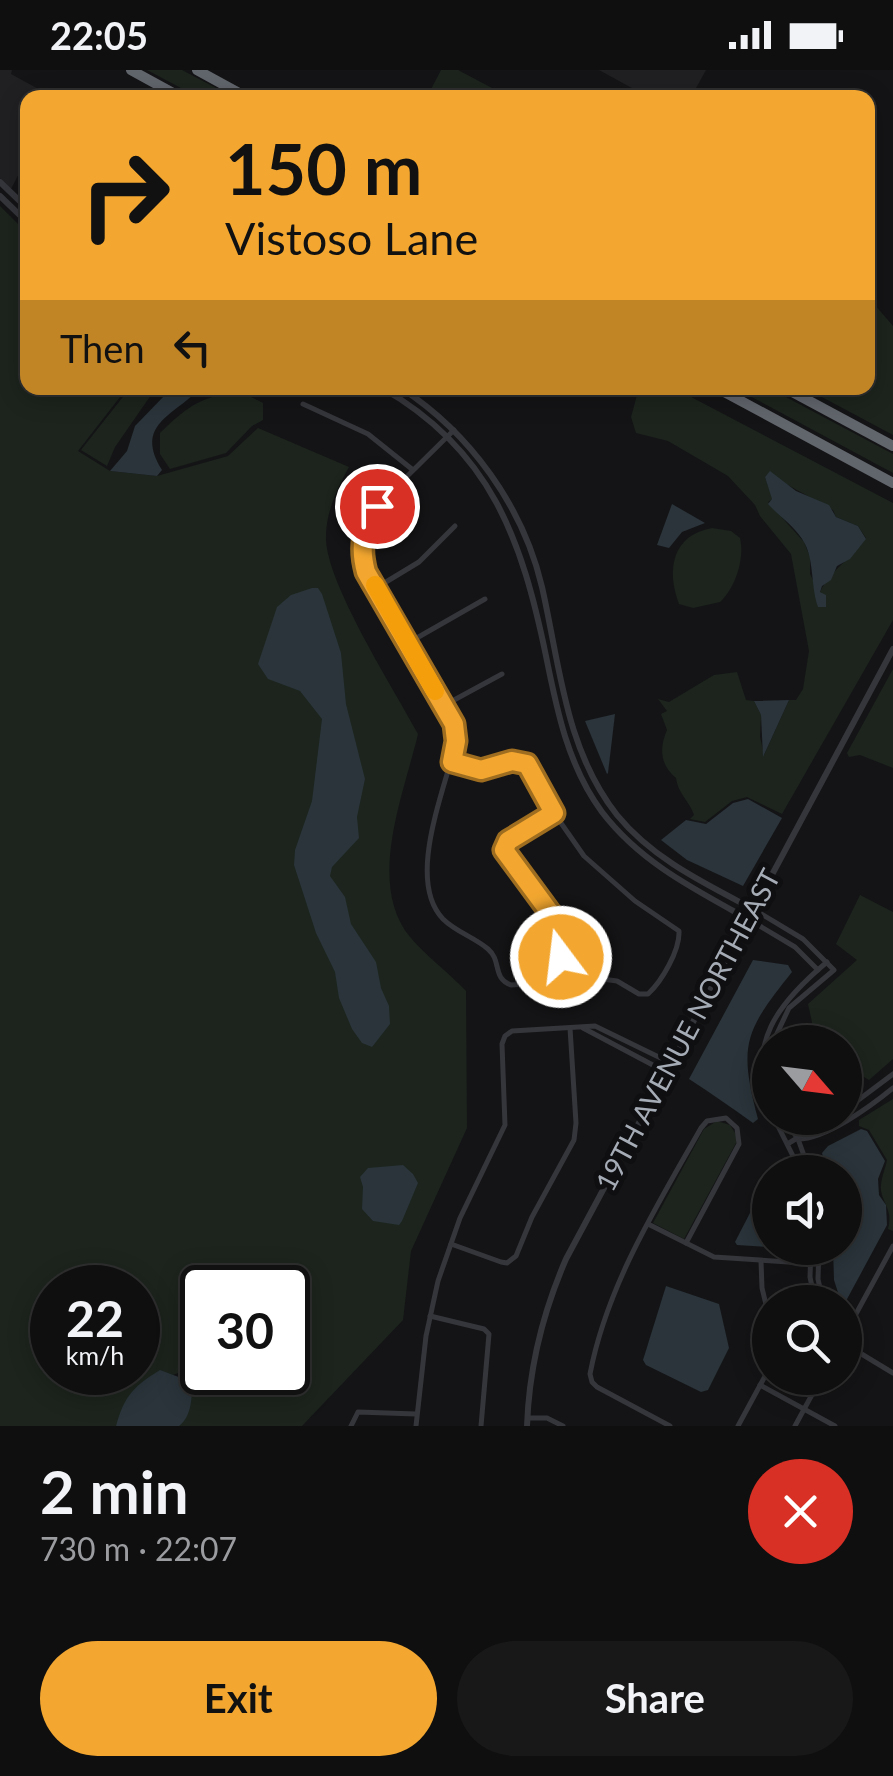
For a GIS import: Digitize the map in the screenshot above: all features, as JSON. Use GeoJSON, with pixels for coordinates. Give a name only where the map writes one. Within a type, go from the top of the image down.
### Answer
{"type":"FeatureCollection","features":[{"type":"Feature","properties":{"kind":"highway"},"geometry":{"type":"LineString","coordinates":[[131,70],[167,90]]}},
{"type":"Feature","properties":{"kind":"highway"},"geometry":{"type":"LineString","coordinates":[[197,70],[233,90]]}},
{"type":"Feature","properties":{"kind":"highway"},"geometry":{"type":"LineString","coordinates":[[731,395],[893,483]]}},
{"type":"Feature","properties":{"kind":"highway"},"geometry":{"type":"LineString","coordinates":[[798,395],[893,446]]}},
{"type":"Feature","properties":{"kind":"street"},"geometry":{"type":"LineString","coordinates":[[0,182],[20,201]]}},
{"type":"Feature","properties":{"kind":"street"},"geometry":{"type":"LineString","coordinates":[[0,196],[20,215]]}},
{"type":"Feature","properties":{"kind":"street"},"geometry":{"type":"LineString","coordinates":[[391,395],[447,436],[496,497],[526,567],[564,736],[590,793],[612,824],[646,858],[795,947],[824,977]]}},
{"type":"Feature","properties":{"kind":"street"},"geometry":{"type":"LineString","coordinates":[[412,395],[454,430],[500,488],[532,550],[573,735],[603,796],[651,849],[688,875],[803,939],[834,970],[789,1008],[781,1025]]}},
{"type":"Feature","properties":{"kind":"street"},"geometry":{"type":"LineString","coordinates":[[303,404],[368,434],[413,470]]}},
{"type":"Feature","properties":{"kind":"street"},"geometry":{"type":"LineString","coordinates":[[452,762],[481,770],[512,761],[527,764],[584,856],[608,879],[679,930],[680,941],[648,994],[639,994],[616,981],[511,985],[504,982],[498,976],[496,959],[490,950],[444,920],[430,898],[427,882],[432,831],[452,762],[454,724],[366,572],[361,552],[363,537],[377,506],[454,430]]}},
{"type":"Feature","properties":{"kind":"street"},"geometry":{"type":"LineString","coordinates":[[376,588],[419,562],[455,526]]}},
{"type":"Feature","properties":{"kind":"street"},"geometry":{"type":"LineString","coordinates":[[408,642],[485,599]]}},
{"type":"Feature","properties":{"kind":"street","name":"19TH AVENUE NORTHEAST"},"geometry":{"type":"LineString","coordinates":[[527,1422],[539,1340],[560,1274],[893,649]]}},
{"type":"Feature","properties":{"kind":"street"},"geometry":{"type":"LineString","coordinates":[[443,706],[502,674]]}},
{"type":"Feature","properties":{"kind":"street"},"geometry":{"type":"LineString","coordinates":[[554,813],[508,841],[504,850],[554,918],[559,933],[562,982]]}},
{"type":"Feature","properties":{"kind":"street"},"geometry":{"type":"LineString","coordinates":[[772,1025],[784,1002],[828,962]]}},
{"type":"Feature","properties":{"kind":"street"},"geometry":{"type":"LineString","coordinates":[[416,1426],[430,1316],[450,1244],[506,1125],[504,1036],[512,1031],[595,1026],[647,1046],[651,1053],[671,1063]]}},
{"type":"Feature","properties":{"kind":"street"},"geometry":{"type":"LineString","coordinates":[[581,1027],[666,1072]]}},
{"type":"Feature","properties":{"kind":"street"},"geometry":{"type":"LineString","coordinates":[[450,1244],[502,1262],[516,1256],[532,1217],[574,1140],[570,1028]]}},
{"type":"Feature","properties":{"kind":"street"},"geometry":{"type":"LineString","coordinates":[[624,1048],[628,1040]]}},
{"type":"Feature","properties":{"kind":"street"},"geometry":{"type":"LineString","coordinates":[[633,1053],[637,1045]]}},
{"type":"Feature","properties":{"kind":"street"},"geometry":{"type":"LineString","coordinates":[[862,1097],[893,1074]]}},
{"type":"Feature","properties":{"kind":"street"},"geometry":{"type":"LineString","coordinates":[[798,1139],[808,1139],[846,1119],[893,1088]]}},
{"type":"Feature","properties":{"kind":"street"},"geometry":{"type":"LineString","coordinates":[[670,1426],[597,1386],[590,1374],[607,1309],[648,1224],[706,1121],[726,1118],[737,1128],[739,1144],[686,1244]]}},
{"type":"Feature","properties":{"kind":"street"},"geometry":{"type":"LineString","coordinates":[[784,1135],[794,1155]]}},
{"type":"Feature","properties":{"kind":"street"},"geometry":{"type":"LineString","coordinates":[[795,1135],[804,1155]]}},
{"type":"Feature","properties":{"kind":"street"},"geometry":{"type":"LineString","coordinates":[[790,1144],[802,1135]]}},
{"type":"Feature","properties":{"kind":"street"},"geometry":{"type":"LineString","coordinates":[[648,1224],[714,1258],[752,1260]]}},
{"type":"Feature","properties":{"kind":"street"},"geometry":{"type":"LineString","coordinates":[[862,1303],[893,1246]]}},
{"type":"Feature","properties":{"kind":"street"},"geometry":{"type":"LineString","coordinates":[[430,1316],[484,1329],[489,1334],[481,1426]]}},
{"type":"Feature","properties":{"kind":"street"},"geometry":{"type":"LineString","coordinates":[[862,1354],[893,1373]]}},
{"type":"Feature","properties":{"kind":"street"},"geometry":{"type":"LineString","coordinates":[[738,1426],[755,1395]]}},
{"type":"Feature","properties":{"kind":"street"},"geometry":{"type":"LineString","coordinates":[[778,1395],[835,1426]]}},
{"type":"Feature","properties":{"kind":"street"},"geometry":{"type":"LineString","coordinates":[[795,1426],[812,1395]]}},
{"type":"Feature","properties":{"kind":"street"},"geometry":{"type":"LineString","coordinates":[[351,1426],[358,1412],[416,1414]]}},
{"type":"Feature","properties":{"kind":"street"},"geometry":{"type":"LineString","coordinates":[[527,1422],[547,1418],[563,1426]]}},
{"type":"Feature","properties":{"kind":"shaded area"},"geometry":{"type":"Polygon","coordinates":[[[0,70],[12,70],[11,74],[40,90],[20,90],[20,172],[11,189],[0,178],[0,70]]]}},
{"type":"Feature","properties":{"kind":"shaded area"},"geometry":{"type":"Polygon","coordinates":[[[147,70],[182,70],[220,90],[185,90],[147,70]]]}},
{"type":"Feature","properties":{"kind":"shaded area"},"geometry":{"type":"Polygon","coordinates":[[[441,70],[458,70],[496,90],[431,90],[441,70]]]}},
{"type":"Feature","properties":{"kind":"shaded area"},"geometry":{"type":"Polygon","coordinates":[[[599,70],[706,70],[695,90],[635,90],[599,70]]]}},
{"type":"Feature","properties":{"kind":"shaded area"},"geometry":{"type":"Polygon","coordinates":[[[0,206],[20,226],[20,395],[122,395],[78,451],[110,471],[157,476],[228,456],[258,428],[349,467],[336,493],[326,530],[330,560],[350,610],[418,734],[392,838],[391,891],[397,915],[410,937],[466,991],[467,1128],[411,1251],[403,1320],[302,1426],[178,1426],[182,1395],[310,1395],[310,1265],[180,1265],[180,1372],[173,1375],[160,1371],[160,1265],[30,1265],[30,1395],[141,1395],[117,1426],[0,1426],[0,206]]]}},
{"type":"Feature","properties":{"kind":"shaded area"},"geometry":{"type":"Polygon","coordinates":[[[875,305],[893,326],[893,435],[818,395],[875,395],[875,305]]]}},
{"type":"Feature","properties":{"kind":"shaded area"},"geometry":{"type":"Polygon","coordinates":[[[124,395],[151,395],[115,447],[107,466],[81,450],[124,395]]]}},
{"type":"Feature","properties":{"kind":"shaded area"},"geometry":{"type":"Polygon","coordinates":[[[165,395],[192,395],[155,431],[154,454],[162,470],[157,476],[110,471],[127,451],[135,426],[165,395]]]}},
{"type":"Feature","properties":{"kind":"shaded area"},"geometry":{"type":"Polygon","coordinates":[[[247,395],[263,403],[263,420],[226,453],[170,469],[160,454],[160,433],[197,403],[217,396],[247,395]]]}},
{"type":"Feature","properties":{"kind":"shaded area"},"geometry":{"type":"Polygon","coordinates":[[[637,395],[687,395],[893,503],[893,620],[782,814],[747,797],[732,801],[705,822],[690,819],[694,815],[692,810],[664,762],[662,750],[667,730],[661,714],[667,711],[658,699],[669,702],[714,675],[737,672],[746,700],[754,701],[761,715],[764,755],[789,700],[796,700],[803,689],[809,651],[791,554],[728,476],[668,441],[636,433],[631,417],[637,395]],[[768,474],[765,477],[773,499],[768,502],[804,542],[810,557],[810,574],[826,607],[826,596],[820,592],[866,538],[858,526],[836,517],[833,510],[768,474]]]}},
{"type":"Feature","properties":{"kind":"shaded area"},"geometry":{"type":"Polygon","coordinates":[[[748,395],[782,395],[893,454],[893,473],[748,395]]]}},
{"type":"Feature","properties":{"kind":"shaded area"},"geometry":{"type":"Polygon","coordinates":[[[770,471],[796,491],[829,505],[836,517],[858,526],[866,539],[822,586],[820,592],[826,595],[826,607],[818,607],[805,544],[768,504],[772,499],[765,477],[770,471]]]}},
{"type":"Feature","properties":{"kind":"shaded area"},"geometry":{"type":"Polygon","coordinates":[[[672,504],[705,523],[682,532],[669,548],[657,545],[672,504]]]}},
{"type":"Feature","properties":{"kind":"shaded area"},"geometry":{"type":"Polygon","coordinates":[[[712,528],[731,531],[740,538],[740,564],[734,581],[720,602],[693,608],[679,604],[673,579],[676,556],[688,538],[712,528]]]}},
{"type":"Feature","properties":{"kind":"shaded area"},"geometry":{"type":"Polygon","coordinates":[[[318,588],[322,594],[341,653],[346,704],[365,779],[357,817],[359,838],[332,867],[330,876],[345,897],[351,924],[376,962],[389,1006],[390,1024],[372,1047],[362,1043],[352,1029],[294,865],[295,850],[312,801],[322,719],[300,691],[268,679],[258,664],[277,607],[291,595],[318,588]]]}},
{"type":"Feature","properties":{"kind":"shaded area"},"geometry":{"type":"Polygon","coordinates":[[[893,669],[893,768],[860,755],[849,757],[847,753],[893,669]]]}},
{"type":"Feature","properties":{"kind":"shaded area"},"geometry":{"type":"Polygon","coordinates":[[[789,700],[763,757],[761,715],[754,701],[789,700]]]}},
{"type":"Feature","properties":{"kind":"shaded area"},"geometry":{"type":"Polygon","coordinates":[[[615,714],[608,773],[607,774],[585,721],[615,714]]]}},
{"type":"Feature","properties":{"kind":"shaded area"},"geometry":{"type":"Polygon","coordinates":[[[748,799],[782,818],[743,886],[687,860],[661,840],[686,820],[706,824],[733,803],[748,799]]]}},
{"type":"Feature","properties":{"kind":"shaded area"},"geometry":{"type":"Polygon","coordinates":[[[860,895],[893,912],[893,1059],[869,1080],[862,1076],[862,1025],[812,1025],[808,1004],[857,960],[836,944],[860,895]]]}},
{"type":"Feature","properties":{"kind":"shaded area"},"geometry":{"type":"Polygon","coordinates":[[[753,960],[788,965],[792,972],[752,1025],[748,1073],[752,1122],[689,1079],[753,960]]]}},
{"type":"Feature","properties":{"kind":"shaded area"},"geometry":{"type":"Polygon","coordinates":[[[893,1099],[893,1231],[888,1229],[889,1215],[881,1191],[887,1160],[869,1130],[862,1127],[862,1118],[893,1099]]]}},
{"type":"Feature","properties":{"kind":"shaded area"},"geometry":{"type":"Polygon","coordinates":[[[717,1121],[730,1125],[737,1136],[736,1143],[684,1239],[653,1223],[704,1129],[717,1121]]]}},
{"type":"Feature","properties":{"kind":"shaded area"},"geometry":{"type":"Polygon","coordinates":[[[862,1129],[867,1131],[885,1161],[878,1179],[887,1225],[855,1285],[836,1285],[834,1265],[862,1265],[862,1155],[823,1155],[828,1146],[849,1135],[862,1135],[862,1129]]]}},
{"type":"Feature","properties":{"kind":"shaded area"},"geometry":{"type":"Polygon","coordinates":[[[403,1165],[418,1183],[402,1221],[399,1225],[373,1221],[362,1209],[360,1177],[368,1168],[403,1165]]]}},
{"type":"Feature","properties":{"kind":"shaded area"},"geometry":{"type":"Polygon","coordinates":[[[752,1209],[752,1246],[735,1242],[752,1209]]]}},
{"type":"Feature","properties":{"kind":"shaded area"},"geometry":{"type":"Polygon","coordinates":[[[666,1286],[719,1304],[729,1348],[708,1390],[701,1392],[643,1360],[666,1286]]]}},
{"type":"Feature","properties":{"kind":"shaded area"},"geometry":{"type":"Polygon","coordinates":[[[160,1370],[180,1378],[180,1395],[191,1395],[187,1417],[179,1426],[116,1426],[130,1395],[160,1395],[160,1370]]]}},
{"type":"Feature","properties":{"kind":"slow traffic"},"geometry":{"type":"LineString","coordinates":[[375,585],[435,691]]}},
{"type":"Feature","properties":{"kind":"route"},"geometry":{"type":"LineString","coordinates":[[377,506],[363,537],[361,552],[366,572],[454,724],[452,762],[481,770],[520,760],[533,771],[554,813],[508,841],[504,850],[554,918],[561,957]]}}]}
